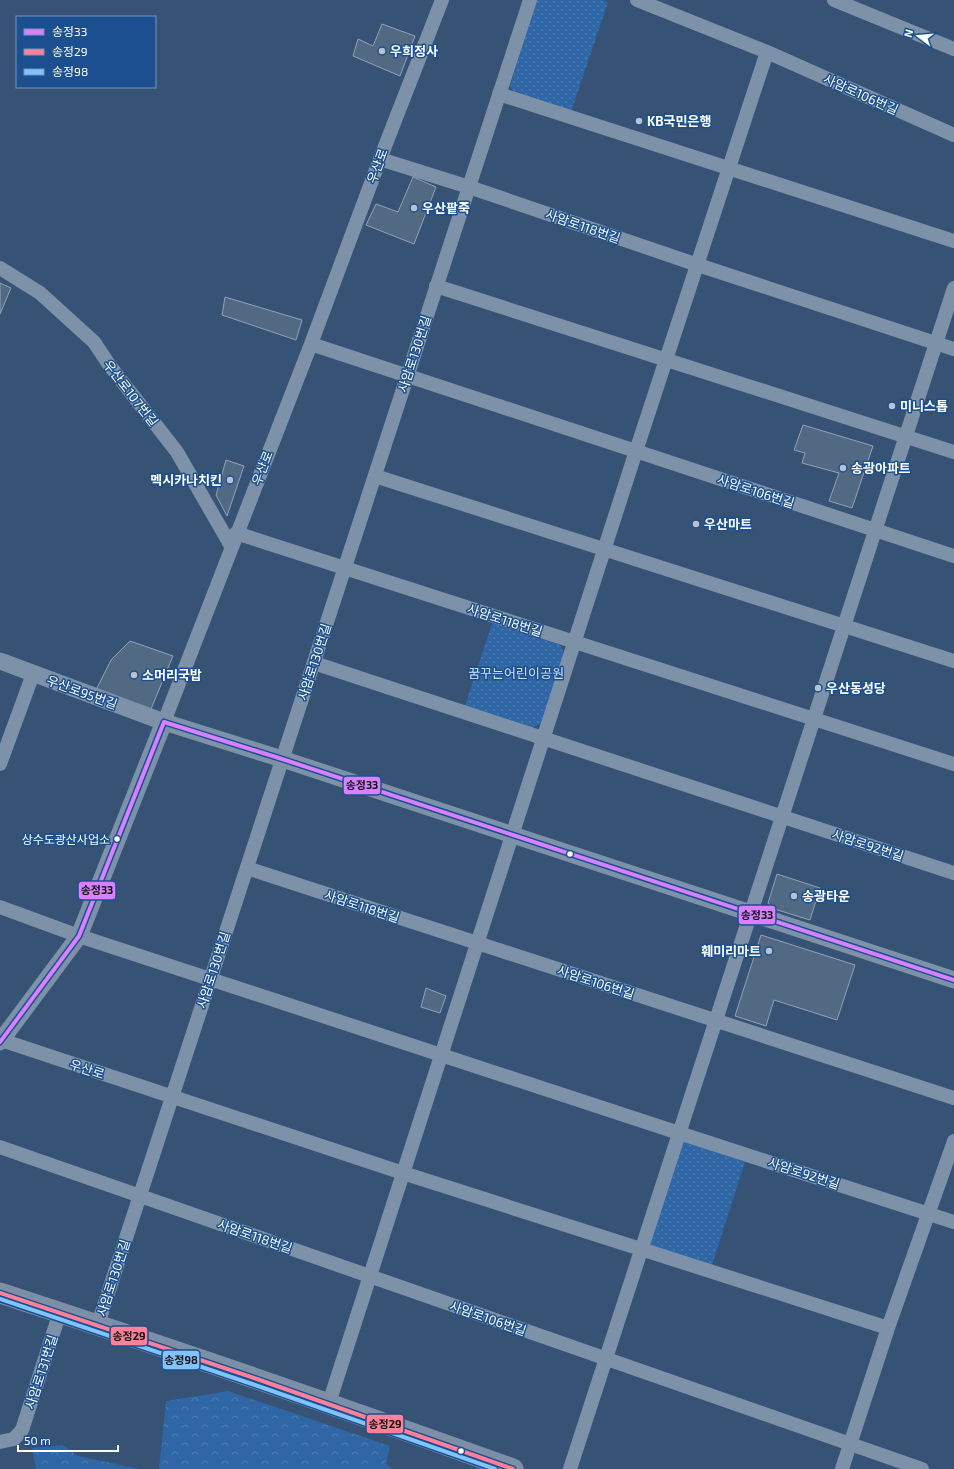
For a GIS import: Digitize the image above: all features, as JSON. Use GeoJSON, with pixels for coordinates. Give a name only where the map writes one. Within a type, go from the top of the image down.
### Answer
{"type":"FeatureCollection","features":[{"type":"Feature","properties":{"kind":"main road"},"geometry":{"type":"LineString","coordinates":[[0,1292],[329,1403],[513,1469]]}},
{"type":"Feature","properties":{"kind":"street","name":"우산로"},"geometry":{"type":"LineString","coordinates":[[172,1097],[1,1041],[79,936],[311,344],[380,159],[442,0]]}},
{"type":"Feature","properties":{"kind":"street","name":"사암로130번길"},"geometry":{"type":"LineString","coordinates":[[98,1324],[530,0]]}},
{"type":"Feature","properties":{"kind":"street","name":"사암로106번길"},"geometry":{"type":"LineString","coordinates":[[637,0],[767,52],[954,135]]}},
{"type":"Feature","properties":{"kind":"street"},"geometry":{"type":"LineString","coordinates":[[834,0],[954,49]]}},
{"type":"Feature","properties":{"kind":"street"},"geometry":{"type":"LineString","coordinates":[[329,1403],[636,451],[767,52]]}},
{"type":"Feature","properties":{"kind":"street"},"geometry":{"type":"LineString","coordinates":[[499,94],[954,241]]}},
{"type":"Feature","properties":{"kind":"street","name":"사암로118번길"},"geometry":{"type":"LineString","coordinates":[[380,159],[469,187],[698,265]]}},
{"type":"Feature","properties":{"kind":"street"},"geometry":{"type":"LineString","coordinates":[[698,265],[954,349]]}},
{"type":"Feature","properties":{"kind":"street","name":"우산로107번길"},"geometry":{"type":"LineString","coordinates":[[0,268],[40,293],[94,342],[110,366],[177,452],[234,540]]}},
{"type":"Feature","properties":{"kind":"street"},"geometry":{"type":"LineString","coordinates":[[436,286],[954,452]]}},
{"type":"Feature","properties":{"kind":"street"},"geometry":{"type":"LineString","coordinates":[[570,1469],[954,288]]}},
{"type":"Feature","properties":{"kind":"street"},"geometry":{"type":"LineString","coordinates":[[311,344],[636,451]]}},
{"type":"Feature","properties":{"kind":"street","name":"사암로106번길"},"geometry":{"type":"LineString","coordinates":[[636,451],[875,530]]}},
{"type":"Feature","properties":{"kind":"street"},"geometry":{"type":"LineString","coordinates":[[375,476],[954,661]]}},
{"type":"Feature","properties":{"kind":"street"},"geometry":{"type":"LineString","coordinates":[[875,530],[954,556]]}},
{"type":"Feature","properties":{"kind":"street","name":"사암로118번길"},"geometry":{"type":"LineString","coordinates":[[234,540],[344,568],[575,642]]}},
{"type":"Feature","properties":{"kind":"street"},"geometry":{"type":"LineString","coordinates":[[575,642],[954,764]]}},
{"type":"Feature","properties":{"kind":"street","name":"우산로95번길"},"geometry":{"type":"LineString","coordinates":[[0,661],[164,722],[512,834],[954,980]]}},
{"type":"Feature","properties":{"kind":"street"},"geometry":{"type":"LineString","coordinates":[[314,663],[782,817]]}},
{"type":"Feature","properties":{"kind":"street"},"geometry":{"type":"LineString","coordinates":[[0,764],[33,674]]}},
{"type":"Feature","properties":{"kind":"street","name":"사암로92번길"},"geometry":{"type":"LineString","coordinates":[[782,817],[954,873]]}},
{"type":"Feature","properties":{"kind":"street","name":"사암로118번길"},"geometry":{"type":"LineString","coordinates":[[247,868],[477,943]]}},
{"type":"Feature","properties":{"kind":"street"},"geometry":{"type":"LineString","coordinates":[[0,907],[79,936],[679,1133]]}},
{"type":"Feature","properties":{"kind":"street","name":"사암로106번길"},"geometry":{"type":"LineString","coordinates":[[477,943],[716,1021]]}},
{"type":"Feature","properties":{"kind":"street"},"geometry":{"type":"LineString","coordinates":[[716,1021],[954,1098]]}},
{"type":"Feature","properties":{"kind":"street"},"geometry":{"type":"LineString","coordinates":[[172,1097],[403,1173],[888,1328]]}},
{"type":"Feature","properties":{"kind":"street","name":"사암로92번길"},"geometry":{"type":"LineString","coordinates":[[679,1133],[954,1222]]}},
{"type":"Feature","properties":{"kind":"street"},"geometry":{"type":"LineString","coordinates":[[842,1469],[888,1328],[954,1141]]}},
{"type":"Feature","properties":{"kind":"street"},"geometry":{"type":"LineString","coordinates":[[0,1147],[140,1196]]}},
{"type":"Feature","properties":{"kind":"street","name":"사암로118번길"},"geometry":{"type":"LineString","coordinates":[[140,1196],[370,1277]]}},
{"type":"Feature","properties":{"kind":"street","name":"사암로106번길"},"geometry":{"type":"LineString","coordinates":[[370,1277],[606,1359]]}},
{"type":"Feature","properties":{"kind":"street","name":"사암로131번길"},"geometry":{"type":"LineString","coordinates":[[0,1442],[14,1439],[22,1430],[60,1312]]}},
{"type":"Feature","properties":{"kind":"street"},"geometry":{"type":"LineString","coordinates":[[606,1359],[922,1469]]}},
{"type":"Feature","properties":{"kind":"green space"},"geometry":{"type":"Polygon","coordinates":[[[537,0],[602,0],[608,2],[571,112],[515,94],[510,86],[537,0]]]}},
{"type":"Feature","properties":{"kind":"green space","name":"꿈꾸는어린이공원"},"geometry":{"type":"Polygon","coordinates":[[[492,623],[560,645],[564,653],[541,724],[532,727],[465,706],[492,623]]]}},
{"type":"Feature","properties":{"kind":"green space"},"geometry":{"type":"Polygon","coordinates":[[[682,1141],[745,1162],[712,1265],[649,1245],[682,1141]]]}},
{"type":"Feature","properties":{"kind":"green space"},"geometry":{"type":"Polygon","coordinates":[[[228,1391],[390,1446],[386,1463],[392,1469],[159,1469],[166,1401],[228,1391]]]}},
{"type":"Feature","properties":{"kind":"green space"},"geometry":{"type":"Polygon","coordinates":[[[62,1445],[78,1456],[140,1469],[36,1469],[32,1448],[62,1445]]]}},
{"type":"Feature","properties":{"kind":"building","name":"우희정사"},"geometry":{"type":"Polygon","coordinates":[[[382,24],[415,36],[400,76],[353,56],[358,39],[373,46],[382,24]]]}},
{"type":"Feature","properties":{"kind":"building","name":"우산팥죽"},"geometry":{"type":"Polygon","coordinates":[[[413,177],[436,187],[414,244],[366,225],[376,204],[398,212],[413,177]]]}},
{"type":"Feature","properties":{"kind":"building"},"geometry":{"type":"Polygon","coordinates":[[[0,283],[11,288],[0,314],[0,283]]]}},
{"type":"Feature","properties":{"kind":"building"},"geometry":{"type":"Polygon","coordinates":[[[225,297],[302,320],[296,340],[222,315],[225,297]]]}},
{"type":"Feature","properties":{"kind":"building","name":"송광아파트"},"geometry":{"type":"Polygon","coordinates":[[[803,425],[873,446],[852,508],[829,501],[839,473],[802,463],[805,453],[794,450],[803,425]]]}},
{"type":"Feature","properties":{"kind":"building","name":"멕시카나치킨"},"geometry":{"type":"Polygon","coordinates":[[[226,460],[244,466],[227,516],[216,495],[226,460]]]}},
{"type":"Feature","properties":{"kind":"building","name":"소머리국밥"},"geometry":{"type":"Polygon","coordinates":[[[130,641],[173,656],[151,709],[96,690],[111,660],[130,641]]]}},
{"type":"Feature","properties":{"kind":"building","name":"송광타운"},"geometry":{"type":"Polygon","coordinates":[[[777,874],[820,888],[810,920],[771,908],[768,903],[777,874]]]}},
{"type":"Feature","properties":{"kind":"building"},"geometry":{"type":"Polygon","coordinates":[[[761,935],[855,965],[837,1020],[774,1000],[766,1026],[735,1016],[761,935]]]}},
{"type":"Feature","properties":{"kind":"building"},"geometry":{"type":"Polygon","coordinates":[[[426,988],[446,996],[440,1013],[421,1007],[426,988]]]}},
{"type":"Feature","properties":{"kind":"transit line","name":"송정33"},"geometry":{"type":"LineString","coordinates":[[164,722],[282,759],[954,980]]}},
{"type":"Feature","properties":{"kind":"transit line","name":"송정33"},"geometry":{"type":"LineString","coordinates":[[0,1042],[79,936],[164,722]]}},
{"type":"Feature","properties":{"kind":"transit line","name":"송정29"},"geometry":{"type":"LineString","coordinates":[[0,1293],[257,1379],[513,1469]]}},
{"type":"Feature","properties":{"kind":"transit line","name":"송정98"},"geometry":{"type":"LineString","coordinates":[[0,1299],[255,1385],[495,1469]]}},
{"type":"Feature","properties":{"kind":"place","name":"우희정사"},"geometry":{"type":"Point","coordinates":[382,51]}},
{"type":"Feature","properties":{"kind":"place","name":"KB국민은행"},"geometry":{"type":"Point","coordinates":[639,121]}},
{"type":"Feature","properties":{"kind":"place","name":"우산팥죽"},"geometry":{"type":"Point","coordinates":[414,208]}},
{"type":"Feature","properties":{"kind":"place","name":"미니스톱"},"geometry":{"type":"Point","coordinates":[892,406]}},
{"type":"Feature","properties":{"kind":"place","name":"송광아파트"},"geometry":{"type":"Point","coordinates":[843,468]}},
{"type":"Feature","properties":{"kind":"place","name":"멕시카나치킨"},"geometry":{"type":"Point","coordinates":[230,480]}},
{"type":"Feature","properties":{"kind":"place","name":"우산마트"},"geometry":{"type":"Point","coordinates":[696,524]}},
{"type":"Feature","properties":{"kind":"place","name":"소머리국밥"},"geometry":{"type":"Point","coordinates":[134,675]}},
{"type":"Feature","properties":{"kind":"place","name":"우산동성당"},"geometry":{"type":"Point","coordinates":[818,688]}},
{"type":"Feature","properties":{"kind":"place","name":"상수도광산사업소"},"geometry":{"type":"Point","coordinates":[117,839]}},
{"type":"Feature","properties":{"kind":"place","name":"송광타운"},"geometry":{"type":"Point","coordinates":[794,896]}},
{"type":"Feature","properties":{"kind":"place","name":"훼미리마트"},"geometry":{"type":"Point","coordinates":[769,951]}}]}
